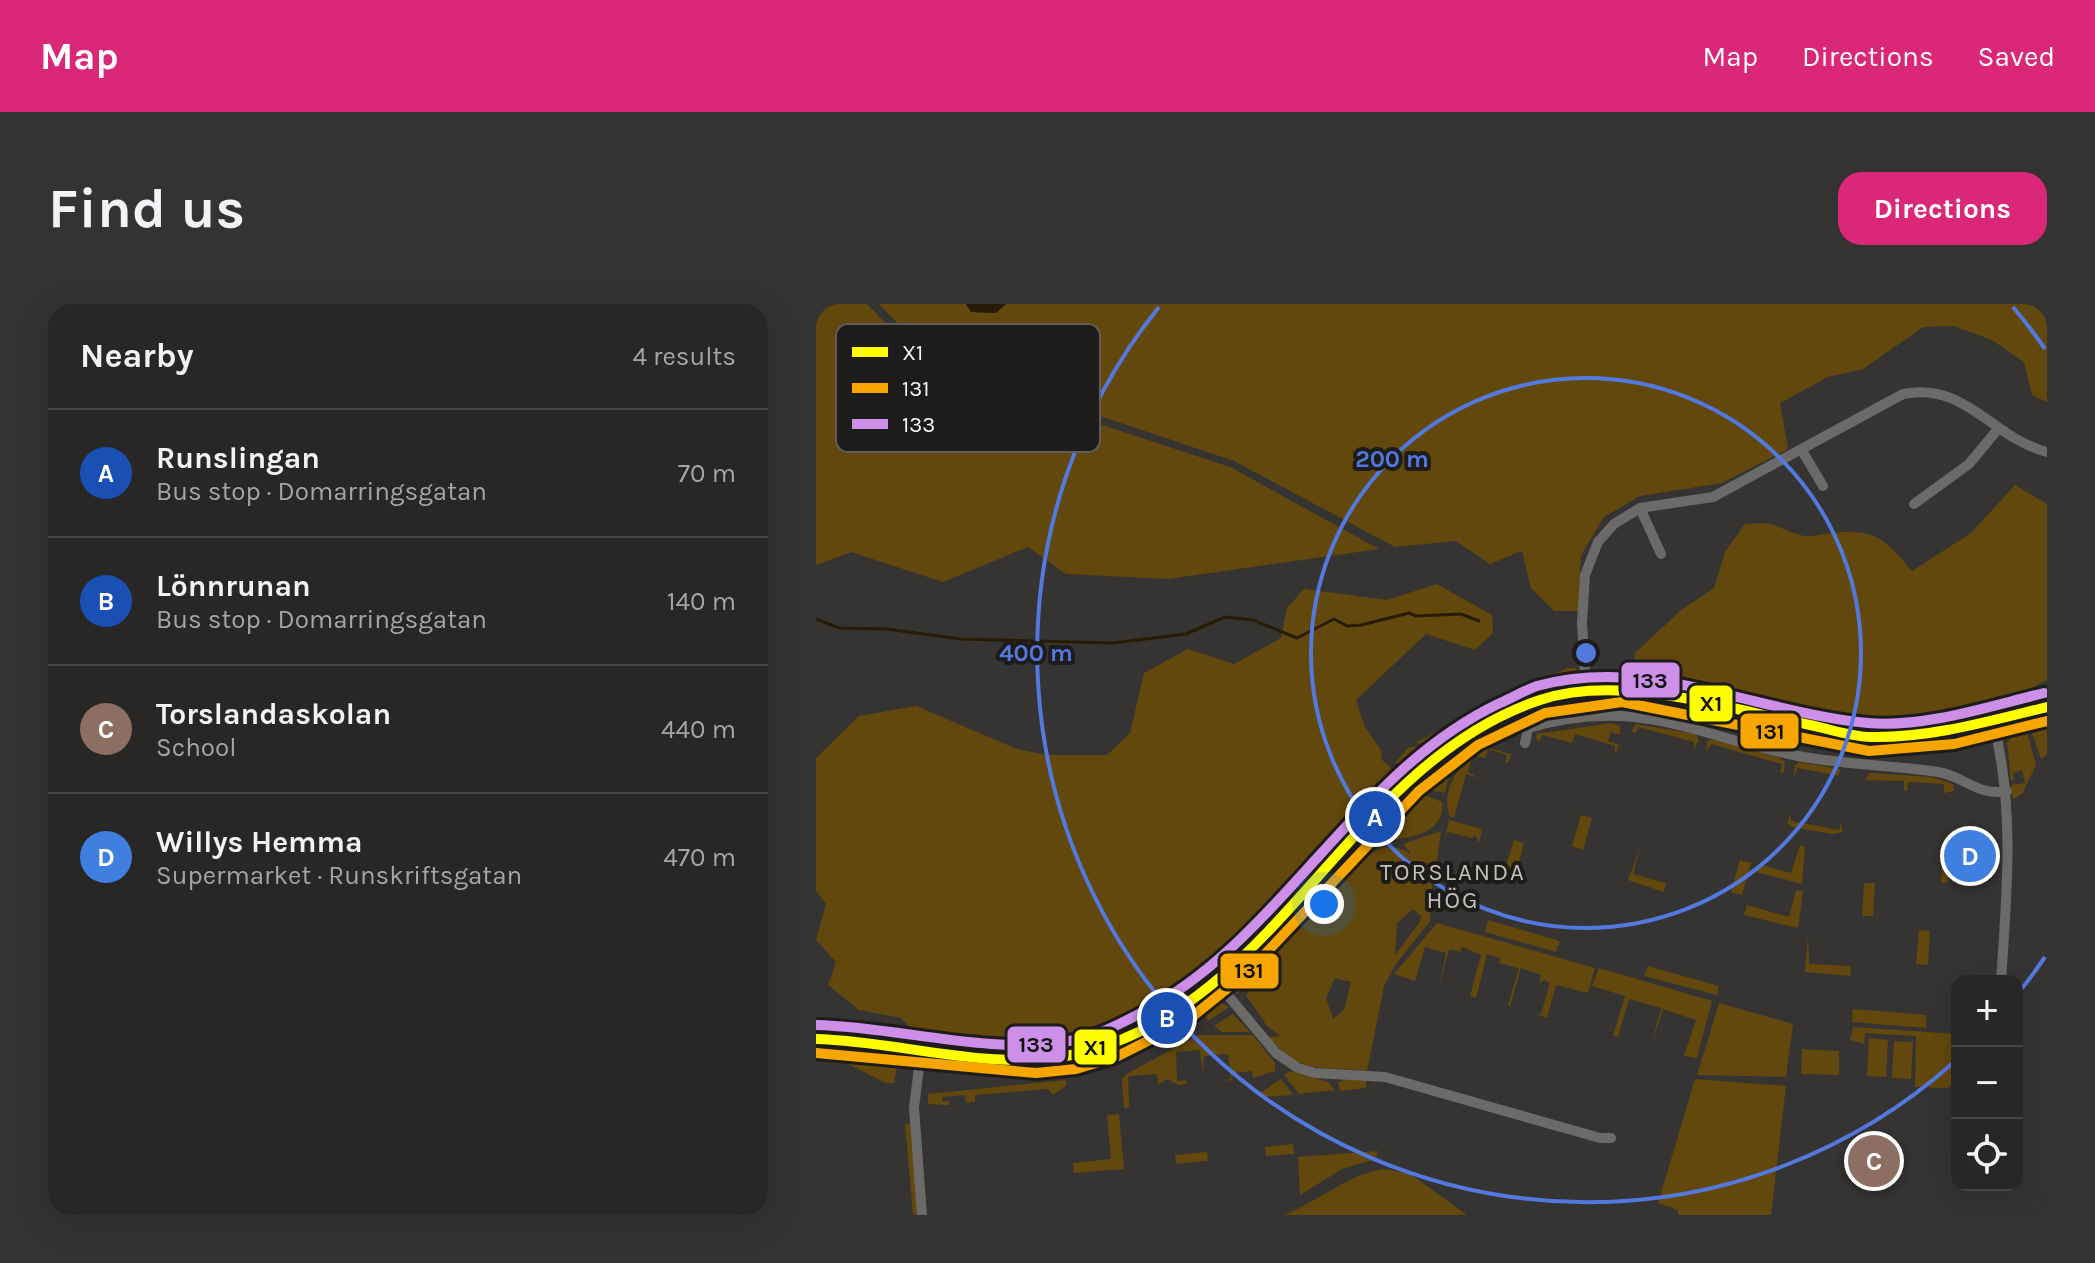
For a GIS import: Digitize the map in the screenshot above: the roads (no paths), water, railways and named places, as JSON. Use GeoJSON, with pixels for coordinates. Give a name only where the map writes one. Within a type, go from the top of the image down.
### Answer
{"type":"FeatureCollection","features":[{"type":"Feature","properties":{"kind":"street"},"geometry":{"type":"LineString","coordinates":[[1586,689],[1582,623],[1590,559],[1598,542],[1614,524],[1640,508],[1713,497],[1903,394],[1920,391],[1955,397],[2018,443],[2047,452]]}},
{"type":"Feature","properties":{"kind":"street"},"geometry":{"type":"LineString","coordinates":[[1914,504],[1965,467],[1998,429]]}},
{"type":"Feature","properties":{"kind":"street"},"geometry":{"type":"LineString","coordinates":[[1801,449],[1823,486]]}},
{"type":"Feature","properties":{"kind":"street"},"geometry":{"type":"LineString","coordinates":[[1640,508],[1661,554]]}},
{"type":"Feature","properties":{"kind":"street"},"geometry":{"type":"LineString","coordinates":[[816,1039],[1029,1060],[1094,1050],[1157,1024],[1185,1007],[1215,980],[1432,759],[1510,712],[1586,689],[1654,692],[1869,737],[1901,737],[1993,721],[2047,707]]}},
{"type":"Feature","properties":{"kind":"street"},"geometry":{"type":"LineString","coordinates":[[1525,743],[1528,728],[1543,724],[1599,715],[1634,715],[1793,755],[1862,766],[1941,773],[1972,788],[1987,792],[2007,791]]}},
{"type":"Feature","properties":{"kind":"street"},"geometry":{"type":"LineString","coordinates":[[1993,721],[2010,819],[2001,975]]}},
{"type":"Feature","properties":{"kind":"street"},"geometry":{"type":"LineString","coordinates":[[1215,980],[1276,1053],[1298,1068],[1315,1073],[1385,1077],[1600,1138],[1611,1138]]}},
{"type":"Feature","properties":{"kind":"street"},"geometry":{"type":"LineString","coordinates":[[921,1051],[914,1108],[922,1215]]}},
{"type":"Feature","properties":{"kind":"waterway"},"geometry":{"type":"LineString","coordinates":[[816,619],[839,628],[887,629],[961,639],[1113,643],[1186,634],[1225,617],[1253,620],[1297,638],[1334,619],[1347,626],[1361,625],[1409,613],[1416,616],[1461,614],[1479,621]]}},
{"type":"Feature","properties":{"kind":"place","name":"Runslingan"},"geometry":{"type":"Point","coordinates":[1375,817]}},
{"type":"Feature","properties":{"kind":"place","name":"Willys Hemma"},"geometry":{"type":"Point","coordinates":[1970,856]}},
{"type":"Feature","properties":{"kind":"place","name":"Lönnrunan"},"geometry":{"type":"Point","coordinates":[1167,1018]}},
{"type":"Feature","properties":{"kind":"place","name":"Torslandaskolan"},"geometry":{"type":"Point","coordinates":[1874,1161]}},
{"type":"Feature","properties":{"kind":"district","name":"TORSLANDA HÖG"},"geometry":{"type":"Point","coordinates":[1453,886]}}]}
